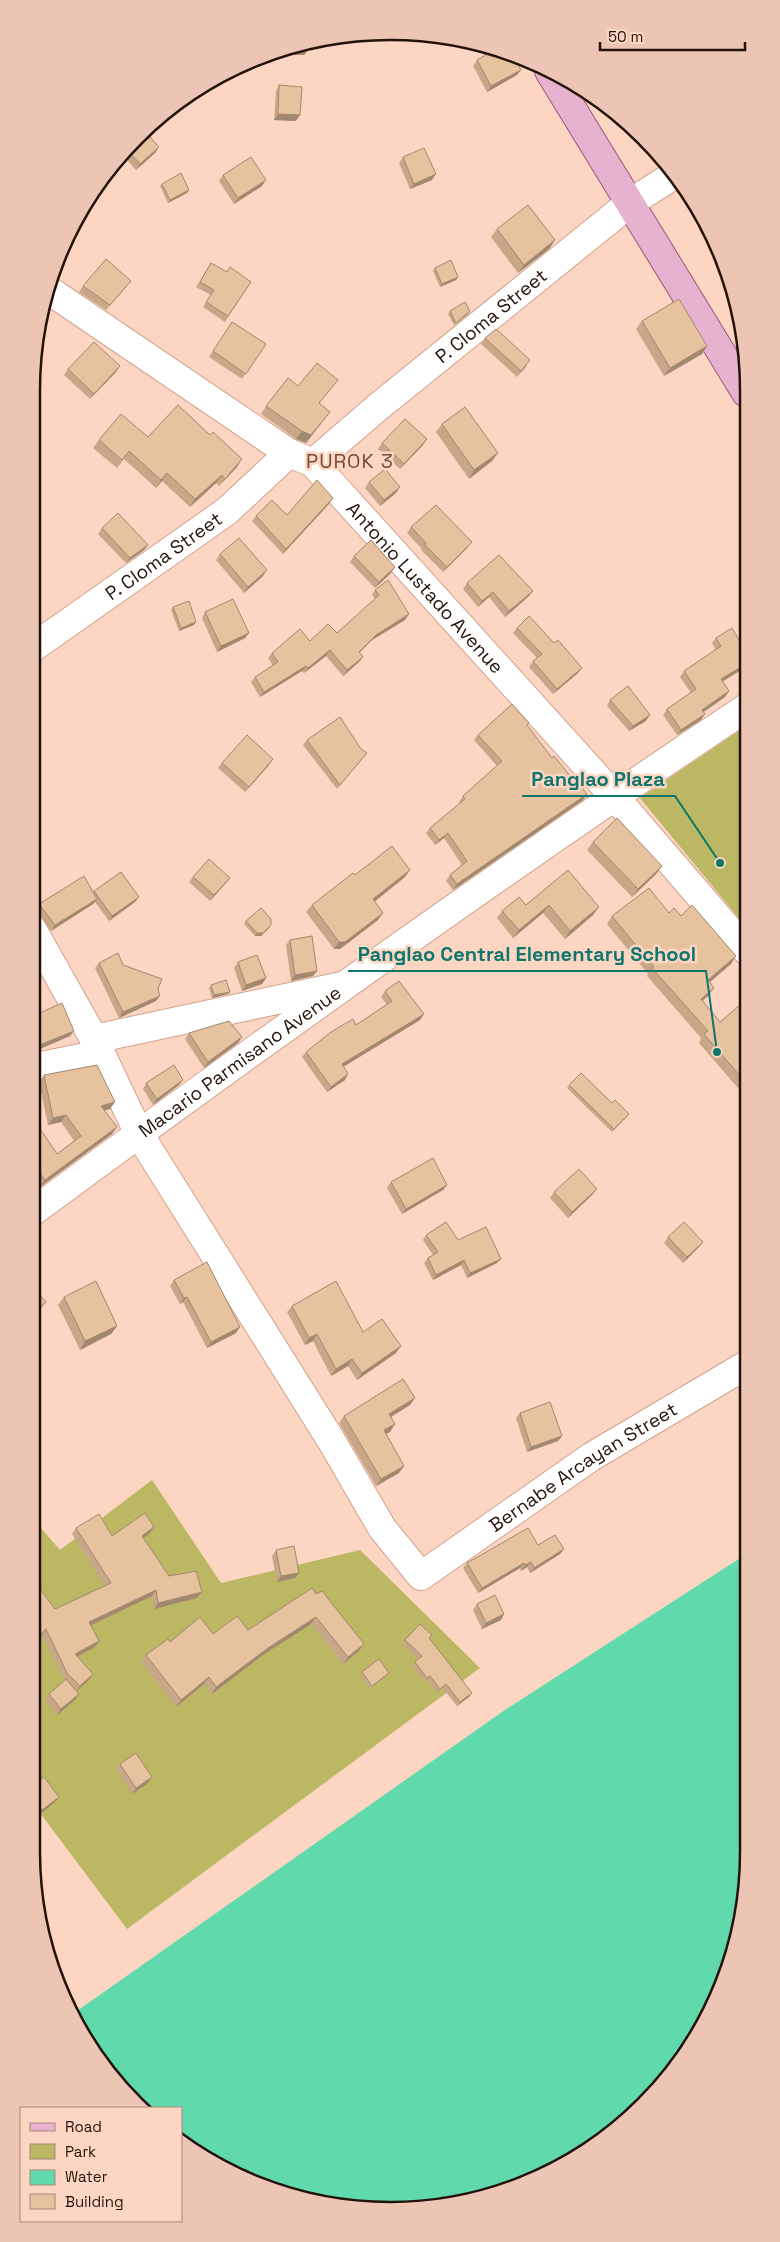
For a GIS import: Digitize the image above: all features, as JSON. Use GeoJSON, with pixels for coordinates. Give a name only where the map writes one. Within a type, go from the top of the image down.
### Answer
{"type":"FeatureCollection","features":[{"type":"Feature","properties":{"kind":"main road"},"geometry":{"type":"LineString","coordinates":[[557,83],[740,383]]}},
{"type":"Feature","properties":{"kind":"street","name":"P. Cloma Street"},"geometry":{"type":"LineString","coordinates":[[40,643],[301,458],[378,407],[630,203],[669,178]]}},
{"type":"Feature","properties":{"kind":"street","name":"Antonio Lustado Avenue"},"geometry":{"type":"LineString","coordinates":[[54,293],[301,458],[614,796],[740,943]]}},
{"type":"Feature","properties":{"kind":"street","name":"Macario Parmisano Avenue"},"geometry":{"type":"LineString","coordinates":[[40,1206],[342,986],[614,796],[740,712]]}},
{"type":"Feature","properties":{"kind":"street"},"geometry":{"type":"LineString","coordinates":[[40,943],[97,1047],[139,1134]]}},
{"type":"Feature","properties":{"kind":"street"},"geometry":{"type":"LineString","coordinates":[[40,1065],[97,1047],[342,986]]}},
{"type":"Feature","properties":{"kind":"street","name":"Bernabe Arcayan Street"},"geometry":{"type":"LineString","coordinates":[[139,1134],[331,1440],[382,1528],[421,1576],[591,1457],[740,1369]]}},
{"type":"Feature","properties":{"kind":"green space"},"geometry":{"type":"Polygon","coordinates":[[[740,730],[740,919],[640,798],[740,730]]]}},
{"type":"Feature","properties":{"kind":"green space"},"geometry":{"type":"Polygon","coordinates":[[[152,1480],[221,1583],[360,1550],[480,1668],[127,1929],[40,1813],[40,1527],[60,1550],[152,1480]]]}},
{"type":"Feature","properties":{"kind":"water"},"geometry":{"type":"Polygon","coordinates":[[[740,1558],[740,1852],[737,1898],[728,1943],[713,1986],[693,2027],[668,2065],[621,2115],[603,2130],[565,2155],[545,2166],[503,2183],[481,2190],[436,2199],[390,2202],[367,2201],[344,2199],[299,2190],[235,2166],[182,2133],[182,2107],[151,2107],[112,2065],[78,2010],[502,1712],[740,1558]]]}},
{"type":"Feature","properties":{"kind":"building"},"geometry":{"type":"Polygon","coordinates":[[[487,54],[518,65],[521,70],[491,86],[477,60],[487,54]]]}},
{"type":"Feature","properties":{"kind":"building"},"geometry":{"type":"Polygon","coordinates":[[[279,85],[302,87],[300,115],[278,114],[279,85]]]}},
{"type":"Feature","properties":{"kind":"building"},"geometry":{"type":"Polygon","coordinates":[[[150,136],[159,147],[140,164],[132,154],[150,136]]]}},
{"type":"Feature","properties":{"kind":"building"},"geometry":{"type":"Polygon","coordinates":[[[424,148],[436,174],[414,184],[403,157],[424,148]]]}},
{"type":"Feature","properties":{"kind":"building"},"geometry":{"type":"Polygon","coordinates":[[[251,157],[266,180],[238,198],[223,175],[251,157]]]}},
{"type":"Feature","properties":{"kind":"building"},"geometry":{"type":"Polygon","coordinates":[[[181,173],[189,190],[170,200],[162,184],[181,173]]]}},
{"type":"Feature","properties":{"kind":"building"},"geometry":{"type":"Polygon","coordinates":[[[528,205],[555,240],[524,265],[497,229],[528,205]]]}},
{"type":"Feature","properties":{"kind":"building"},"geometry":{"type":"Polygon","coordinates":[[[106,259],[131,281],[110,305],[83,286],[106,259]]]}},
{"type":"Feature","properties":{"kind":"building"},"geometry":{"type":"Polygon","coordinates":[[[451,260],[458,277],[442,284],[435,268],[451,260]]]}},
{"type":"Feature","properties":{"kind":"building"},"geometry":{"type":"Polygon","coordinates":[[[211,263],[227,272],[230,267],[251,282],[228,316],[206,302],[214,290],[200,282],[211,263]]]}},
{"type":"Feature","properties":{"kind":"building"},"geometry":{"type":"Polygon","coordinates":[[[679,299],[707,346],[670,368],[642,321],[679,299]]]}},
{"type":"Feature","properties":{"kind":"building"},"geometry":{"type":"Polygon","coordinates":[[[465,302],[470,311],[456,323],[450,311],[465,302]]]}},
{"type":"Feature","properties":{"kind":"building"},"geometry":{"type":"Polygon","coordinates":[[[232,322],[266,344],[246,374],[213,351],[232,322]]]}},
{"type":"Feature","properties":{"kind":"building"},"geometry":{"type":"Polygon","coordinates":[[[496,329],[530,360],[521,371],[485,338],[496,329]]]}},
{"type":"Feature","properties":{"kind":"building"},"geometry":{"type":"Polygon","coordinates":[[[94,342],[120,366],[94,394],[68,369],[94,342]]]}},
{"type":"Feature","properties":{"kind":"building"},"geometry":{"type":"Polygon","coordinates":[[[317,363],[338,380],[319,403],[330,412],[311,435],[302,431],[266,406],[288,378],[298,386],[317,363]]]}},
{"type":"Feature","properties":{"kind":"building"},"geometry":{"type":"Polygon","coordinates":[[[178,405],[210,435],[213,432],[242,459],[225,479],[222,475],[195,499],[167,473],[161,480],[129,451],[122,460],[99,440],[121,414],[148,437],[178,405]]]}},
{"type":"Feature","properties":{"kind":"building"},"geometry":{"type":"Polygon","coordinates":[[[465,407],[498,453],[474,470],[442,424],[465,407]]]}},
{"type":"Feature","properties":{"kind":"building"},"geometry":{"type":"Polygon","coordinates":[[[405,419],[427,439],[404,464],[382,443],[405,419]]]}},
{"type":"Feature","properties":{"kind":"building"},"geometry":{"type":"Polygon","coordinates":[[[385,469],[400,487],[384,500],[369,482],[385,469]]]}},
{"type":"Feature","properties":{"kind":"building"},"geometry":{"type":"Polygon","coordinates":[[[317,480],[333,498],[286,549],[256,516],[272,500],[287,515],[317,480]]]}},
{"type":"Feature","properties":{"kind":"building"},"geometry":{"type":"Polygon","coordinates":[[[436,505],[472,542],[447,567],[425,545],[426,543],[411,527],[436,505]]]}},
{"type":"Feature","properties":{"kind":"building"},"geometry":{"type":"Polygon","coordinates":[[[118,513],[148,545],[130,558],[102,528],[118,513]]]}},
{"type":"Feature","properties":{"kind":"building"},"geometry":{"type":"Polygon","coordinates":[[[239,538],[267,570],[248,587],[220,554],[239,538]]]}},
{"type":"Feature","properties":{"kind":"building"},"geometry":{"type":"Polygon","coordinates":[[[371,540],[395,567],[379,582],[354,556],[371,540]]]}},
{"type":"Feature","properties":{"kind":"building"},"geometry":{"type":"Polygon","coordinates":[[[499,555],[533,591],[509,611],[493,592],[482,601],[467,583],[499,555]]]}},
{"type":"Feature","properties":{"kind":"building"},"geometry":{"type":"Polygon","coordinates":[[[388,580],[409,614],[376,635],[359,652],[363,657],[347,670],[330,650],[308,668],[306,666],[264,692],[255,677],[278,662],[272,653],[300,629],[310,641],[328,624],[337,633],[379,595],[375,590],[388,580]]]}},
{"type":"Feature","properties":{"kind":"building"},"geometry":{"type":"Polygon","coordinates":[[[233,599],[249,633],[221,646],[205,612],[233,599]]]}},
{"type":"Feature","properties":{"kind":"building"},"geometry":{"type":"Polygon","coordinates":[[[189,601],[196,622],[181,628],[173,607],[189,601]]]}},
{"type":"Feature","properties":{"kind":"building"},"geometry":{"type":"Polygon","coordinates":[[[529,616],[554,643],[558,640],[582,668],[557,689],[533,661],[542,654],[517,628],[529,616]]]}},
{"type":"Feature","properties":{"kind":"building"},"geometry":{"type":"Polygon","coordinates":[[[732,628],[740,642],[740,668],[721,679],[729,691],[702,710],[705,714],[681,730],[667,709],[696,689],[684,671],[721,646],[716,638],[732,628]]]}},
{"type":"Feature","properties":{"kind":"building"},"geometry":{"type":"Polygon","coordinates":[[[628,686],[650,715],[633,726],[610,700],[628,686]]]}},
{"type":"Feature","properties":{"kind":"building"},"geometry":{"type":"Polygon","coordinates":[[[512,704],[529,723],[527,725],[552,758],[554,756],[587,794],[457,884],[450,875],[467,861],[448,833],[439,840],[430,828],[465,799],[463,796],[502,761],[478,735],[512,704]]]}},
{"type":"Feature","properties":{"kind":"building"},"geometry":{"type":"Polygon","coordinates":[[[340,717],[361,749],[367,753],[340,785],[307,740],[340,717]]]}},
{"type":"Feature","properties":{"kind":"building"},"geometry":{"type":"Polygon","coordinates":[[[247,735],[273,759],[249,787],[222,763],[247,735]]]}},
{"type":"Feature","properties":{"kind":"building"},"geometry":{"type":"Polygon","coordinates":[[[617,818],[662,866],[638,889],[593,842],[617,818]]]}},
{"type":"Feature","properties":{"kind":"building"},"geometry":{"type":"Polygon","coordinates":[[[392,846],[410,870],[373,899],[383,913],[345,942],[339,942],[312,905],[392,846]]]}},
{"type":"Feature","properties":{"kind":"building"},"geometry":{"type":"Polygon","coordinates":[[[209,859],[230,878],[214,895],[193,877],[209,859]]]}},
{"type":"Feature","properties":{"kind":"building"},"geometry":{"type":"Polygon","coordinates":[[[568,870],[599,907],[570,931],[549,905],[519,930],[502,911],[519,897],[526,905],[568,870]]]}},
{"type":"Feature","properties":{"kind":"building"},"geometry":{"type":"Polygon","coordinates":[[[121,872],[139,897],[112,916],[94,891],[121,872]]]}},
{"type":"Feature","properties":{"kind":"building"},"geometry":{"type":"Polygon","coordinates":[[[84,876],[97,899],[55,925],[40,903],[84,876]]]}},
{"type":"Feature","properties":{"kind":"building"},"geometry":{"type":"Polygon","coordinates":[[[649,888],[669,913],[674,908],[681,916],[692,905],[736,956],[708,980],[714,988],[701,999],[720,1022],[740,1005],[740,1076],[704,1034],[708,1031],[652,968],[654,967],[612,916],[649,888]]]}},
{"type":"Feature","properties":{"kind":"building"},"geometry":{"type":"Polygon","coordinates":[[[261,908],[271,919],[271,925],[263,933],[257,933],[246,921],[261,908]]]}},
{"type":"Feature","properties":{"kind":"building"},"geometry":{"type":"Polygon","coordinates":[[[312,936],[317,971],[295,975],[290,940],[312,936]]]}},
{"type":"Feature","properties":{"kind":"building"},"geometry":{"type":"Polygon","coordinates":[[[118,953],[123,965],[162,979],[158,989],[160,996],[123,1012],[99,963],[118,953]]]}},
{"type":"Feature","properties":{"kind":"building"},"geometry":{"type":"Polygon","coordinates":[[[257,955],[266,978],[246,985],[238,962],[257,955]]]}},
{"type":"Feature","properties":{"kind":"building"},"geometry":{"type":"Polygon","coordinates":[[[226,980],[230,992],[214,995],[211,985],[226,980]]]}},
{"type":"Feature","properties":{"kind":"building"},"geometry":{"type":"Polygon","coordinates":[[[399,981],[424,1014],[342,1064],[348,1074],[331,1087],[306,1052],[331,1032],[353,1019],[356,1025],[392,1001],[385,991],[399,981]]]}},
{"type":"Feature","properties":{"kind":"building"},"geometry":{"type":"Polygon","coordinates":[[[62,1003],[74,1031],[40,1045],[40,1013],[62,1003]]]}},
{"type":"Feature","properties":{"kind":"building"},"geometry":{"type":"Polygon","coordinates":[[[229,1021],[242,1037],[208,1062],[189,1033],[229,1021]]]}},
{"type":"Feature","properties":{"kind":"building"},"geometry":{"type":"Polygon","coordinates":[[[97,1065],[115,1102],[101,1106],[117,1127],[45,1180],[40,1174],[40,1128],[57,1154],[81,1136],[66,1115],[53,1118],[44,1075],[97,1065]]]}},
{"type":"Feature","properties":{"kind":"building"},"geometry":{"type":"Polygon","coordinates":[[[174,1065],[183,1080],[157,1099],[146,1083],[174,1065]]]}},
{"type":"Feature","properties":{"kind":"building"},"geometry":{"type":"Polygon","coordinates":[[[581,1073],[612,1103],[615,1100],[629,1114],[614,1129],[569,1085],[581,1073]]]}},
{"type":"Feature","properties":{"kind":"building"},"geometry":{"type":"Polygon","coordinates":[[[433,1158],[447,1185],[406,1209],[391,1182],[433,1158]]]}},
{"type":"Feature","properties":{"kind":"building"},"geometry":{"type":"Polygon","coordinates":[[[579,1169],[597,1189],[572,1212],[554,1192],[579,1169]]]}},
{"type":"Feature","properties":{"kind":"building"},"geometry":{"type":"Polygon","coordinates":[[[446,1222],[458,1240],[486,1227],[501,1259],[470,1273],[464,1260],[436,1275],[428,1258],[438,1252],[426,1235],[446,1222]]]}},
{"type":"Feature","properties":{"kind":"building"},"geometry":{"type":"Polygon","coordinates":[[[684,1222],[703,1242],[687,1257],[668,1237],[684,1222]]]}},
{"type":"Feature","properties":{"kind":"building"},"geometry":{"type":"Polygon","coordinates":[[[207,1262],[240,1327],[211,1342],[187,1297],[184,1298],[174,1280],[207,1262]]]}},
{"type":"Feature","properties":{"kind":"building"},"geometry":{"type":"Polygon","coordinates":[[[96,1281],[117,1326],[85,1341],[64,1297],[96,1281]]]}},
{"type":"Feature","properties":{"kind":"building"},"geometry":{"type":"Polygon","coordinates":[[[336,1281],[363,1332],[382,1319],[401,1346],[362,1373],[352,1359],[336,1369],[317,1334],[309,1338],[292,1306],[336,1281]]]}},
{"type":"Feature","properties":{"kind":"building"},"geometry":{"type":"Polygon","coordinates":[[[40,1295],[46,1302],[40,1308],[40,1295]]]}},
{"type":"Feature","properties":{"kind":"building"},"geometry":{"type":"Polygon","coordinates":[[[403,1379],[415,1398],[389,1414],[395,1424],[384,1430],[404,1466],[381,1479],[344,1416],[403,1379]]]}},
{"type":"Feature","properties":{"kind":"building"},"geometry":{"type":"Polygon","coordinates":[[[550,1402],[562,1436],[531,1447],[520,1413],[550,1402]]]}},
{"type":"Feature","properties":{"kind":"building"},"geometry":{"type":"Polygon","coordinates":[[[145,1513],[154,1527],[142,1536],[169,1576],[196,1571],[202,1592],[158,1603],[156,1590],[89,1622],[99,1641],[75,1654],[93,1674],[80,1686],[67,1673],[46,1629],[40,1635],[40,1589],[55,1609],[111,1583],[76,1528],[99,1514],[112,1536],[145,1513]]]}},
{"type":"Feature","properties":{"kind":"building"},"geometry":{"type":"Polygon","coordinates":[[[528,1528],[538,1545],[555,1535],[564,1549],[534,1568],[531,1562],[525,1565],[524,1563],[482,1588],[467,1563],[528,1528]]]}},
{"type":"Feature","properties":{"kind":"building"},"geometry":{"type":"Polygon","coordinates":[[[294,1546],[299,1573],[281,1576],[276,1550],[294,1546]]]}},
{"type":"Feature","properties":{"kind":"building"},"geometry":{"type":"Polygon","coordinates":[[[312,1588],[316,1594],[322,1591],[364,1644],[348,1657],[316,1617],[268,1648],[216,1687],[209,1677],[181,1700],[146,1655],[168,1639],[170,1642],[200,1617],[213,1634],[237,1616],[248,1630],[312,1588]]]}},
{"type":"Feature","properties":{"kind":"building"},"geometry":{"type":"Polygon","coordinates":[[[495,1595],[504,1614],[486,1623],[477,1604],[495,1595]]]}},
{"type":"Feature","properties":{"kind":"building"},"geometry":{"type":"Polygon","coordinates":[[[420,1624],[432,1635],[429,1638],[472,1693],[460,1702],[446,1684],[440,1689],[430,1676],[427,1678],[415,1662],[422,1656],[405,1640],[420,1624]]]}},
{"type":"Feature","properties":{"kind":"building"},"geometry":{"type":"Polygon","coordinates":[[[379,1659],[389,1673],[372,1686],[362,1672],[379,1659]]]}},
{"type":"Feature","properties":{"kind":"building"},"geometry":{"type":"Polygon","coordinates":[[[66,1679],[79,1694],[61,1709],[49,1694],[66,1679]]]}},
{"type":"Feature","properties":{"kind":"building"},"geometry":{"type":"Polygon","coordinates":[[[136,1753],[152,1777],[136,1788],[120,1764],[136,1753]]]}},
{"type":"Feature","properties":{"kind":"building"},"geometry":{"type":"Polygon","coordinates":[[[44,1777],[59,1797],[42,1810],[40,1807],[40,1780],[44,1777]]]}},
{"type":"Feature","properties":{"kind":"place","name":"Panglao Plaza"},"geometry":{"type":"Point","coordinates":[720,863]}},
{"type":"Feature","properties":{"kind":"place","name":"Panglao Central Elementary School"},"geometry":{"type":"Point","coordinates":[717,1052]}},
{"type":"Feature","properties":{"kind":"district","name":"PUROK 3"},"geometry":{"type":"Point","coordinates":[350,461]}}]}
